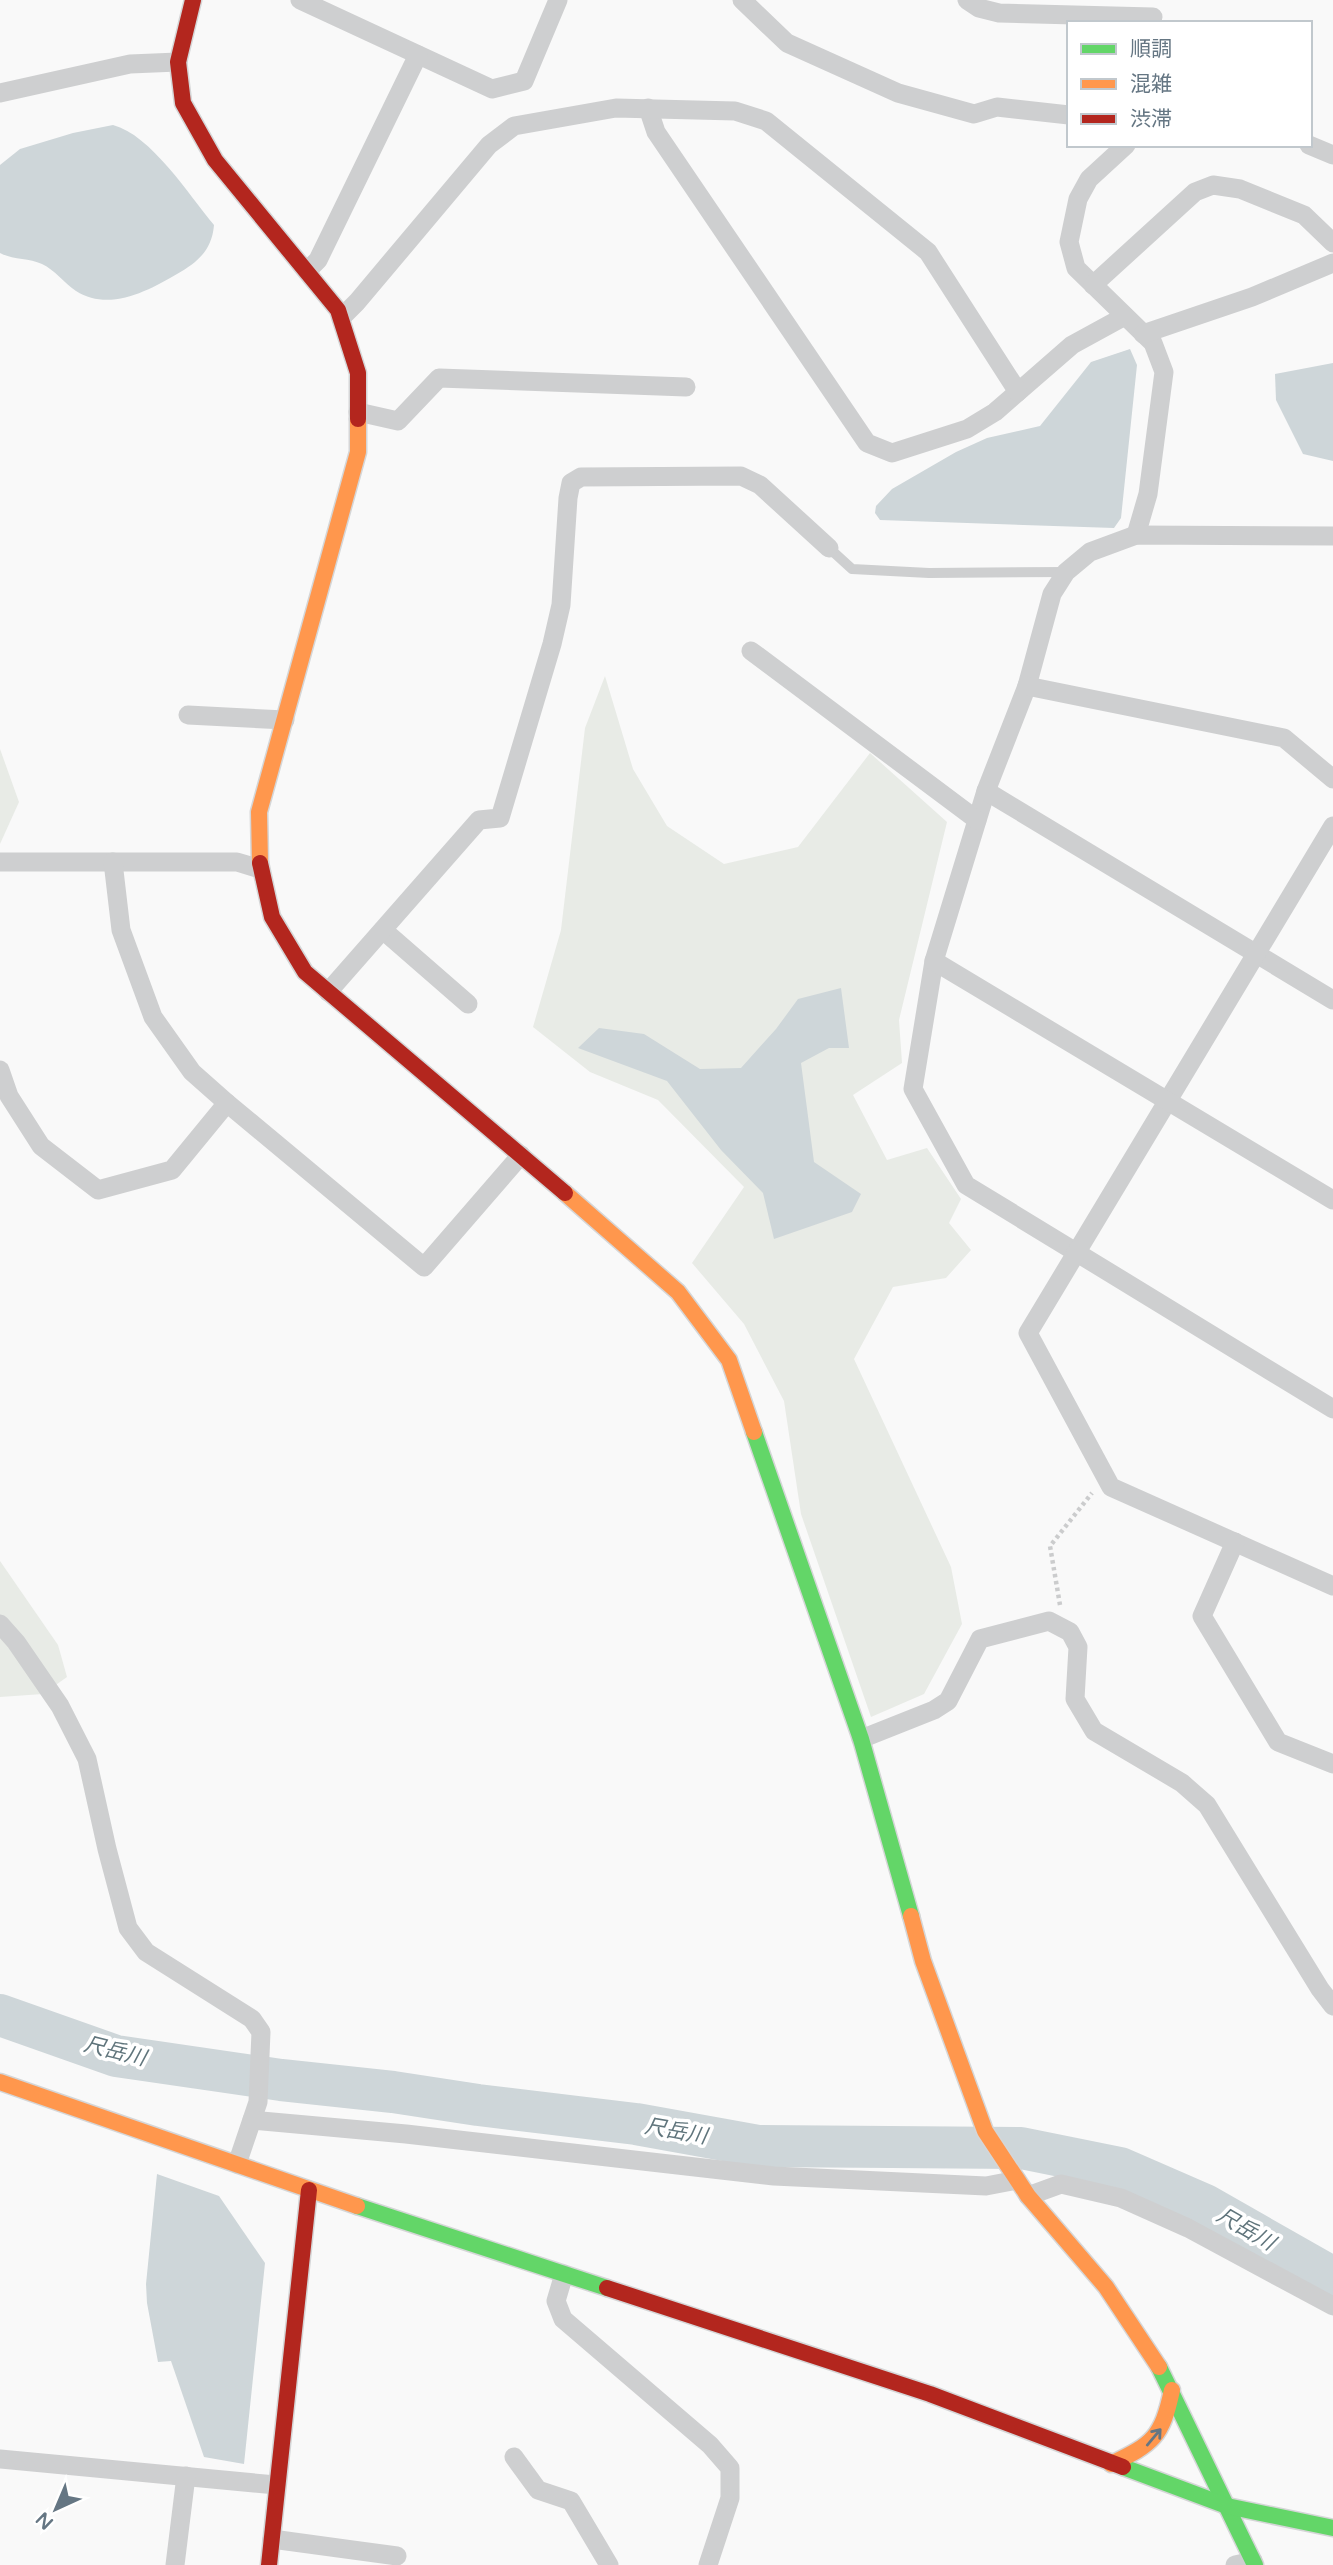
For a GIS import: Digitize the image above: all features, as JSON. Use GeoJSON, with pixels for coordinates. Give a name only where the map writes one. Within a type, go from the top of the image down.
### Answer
{"type":"FeatureCollection","features":[{"type":"Feature","properties":{"kind":"street"},"geometry":{"type":"LineString","coordinates":[[193,0],[178,62],[183,103],[215,160],[338,310],[358,373],[358,452],[259,812],[260,869],[272,917],[305,972],[678,1292],[729,1360],[861,1739],[923,1961],[985,2131],[1019,2184],[1106,2287],[1164,2374],[1227,2506],[1248,2564]]}},
{"type":"Feature","properties":{"kind":"street"},"geometry":{"type":"LineString","coordinates":[[300,0],[492,89],[524,80],[558,0]]}},
{"type":"Feature","properties":{"kind":"street"},"geometry":{"type":"LineString","coordinates":[[742,0],[787,43],[898,93],[974,114],[997,107],[1067,116]]}},
{"type":"Feature","properties":{"kind":"street"},"geometry":{"type":"LineString","coordinates":[[967,0],[979,8],[999,13],[1154,13]]}},
{"type":"Feature","properties":{"kind":"street"},"geometry":{"type":"LineString","coordinates":[[307,271],[318,260],[418,55]]}},
{"type":"Feature","properties":{"kind":"street"},"geometry":{"type":"LineString","coordinates":[[0,93],[130,64],[178,62]]}},
{"type":"Feature","properties":{"kind":"street"},"geometry":{"type":"LineString","coordinates":[[341,317],[357,303],[489,145],[514,126],[616,108],[736,111],[766,121],[928,251],[1018,392]]}},
{"type":"Feature","properties":{"kind":"street"},"geometry":{"type":"LineString","coordinates":[[648,108],[656,132],[867,443],[892,453],[967,429],[995,412],[1072,345],[1125,316]]}},
{"type":"Feature","properties":{"kind":"street"},"geometry":{"type":"LineString","coordinates":[[1312,146],[1333,155]]}},
{"type":"Feature","properties":{"kind":"street"},"geometry":{"type":"LineString","coordinates":[[1124,147],[1089,179],[1078,200],[1069,243],[1076,268],[1153,343],[1164,372],[1148,494],[1136,536]]}},
{"type":"Feature","properties":{"kind":"street"},"geometry":{"type":"LineString","coordinates":[[1093,285],[1195,192],[1213,184],[1240,189],[1304,215],[1333,243]]}},
{"type":"Feature","properties":{"kind":"street"},"geometry":{"type":"LineString","coordinates":[[1143,334],[1252,297],[1333,263]]}},
{"type":"Feature","properties":{"kind":"street"},"geometry":{"type":"LineString","coordinates":[[358,412],[398,421],[439,378],[686,387]]}},
{"type":"Feature","properties":{"kind":"street"},"geometry":{"type":"LineString","coordinates":[[328,992],[479,820],[500,818],[561,606],[571,483],[581,477],[741,476],[760,485],[829,548]]}},
{"type":"Feature","properties":{"kind":"street"},"geometry":{"type":"LineString","coordinates":[[1333,536],[1136,536],[1090,552],[1066,572],[1052,594],[1027,686],[986,791],[934,961],[913,1089],[965,1185],[1333,1409]]}},
{"type":"Feature","properties":{"kind":"street"},"geometry":{"type":"LineString","coordinates":[[751,651],[977,820]]}},
{"type":"Feature","properties":{"kind":"street"},"geometry":{"type":"LineString","coordinates":[[1027,686],[1284,738],[1333,779]]}},
{"type":"Feature","properties":{"kind":"street"},"geometry":{"type":"LineString","coordinates":[[188,715],[285,720]]}},
{"type":"Feature","properties":{"kind":"street"},"geometry":{"type":"LineString","coordinates":[[986,791],[1333,1000]]}},
{"type":"Feature","properties":{"kind":"street"},"geometry":{"type":"LineString","coordinates":[[1333,826],[1028,1333],[1111,1487],[1333,1586]]}},
{"type":"Feature","properties":{"kind":"street"},"geometry":{"type":"LineString","coordinates":[[0,862],[237,862],[260,869]]}},
{"type":"Feature","properties":{"kind":"street"},"geometry":{"type":"LineString","coordinates":[[113,862],[121,930],[153,1017],[192,1072],[424,1267],[521,1155]]}},
{"type":"Feature","properties":{"kind":"street"},"geometry":{"type":"LineString","coordinates":[[383,930],[467,1004]]}},
{"type":"Feature","properties":{"kind":"street"},"geometry":{"type":"LineString","coordinates":[[934,961],[1333,1200]]}},
{"type":"Feature","properties":{"kind":"street"},"geometry":{"type":"LineString","coordinates":[[0,1070],[9,1096],[41,1146],[98,1191],[172,1170],[227,1103]]}},
{"type":"Feature","properties":{"kind":"street"},"geometry":{"type":"LineString","coordinates":[[1235,1542],[1202,1616],[1278,1742],[1333,1764]]}},
{"type":"Feature","properties":{"kind":"street"},"geometry":{"type":"LineString","coordinates":[[861,1739],[934,1710],[948,1701],[980,1639],[1049,1621],[1070,1632],[1078,1647],[1075,1699],[1094,1731],[1182,1783],[1207,1805],[1333,2006]]}},
{"type":"Feature","properties":{"kind":"street"},"geometry":{"type":"LineString","coordinates":[[0,1624],[16,1642],[60,1706],[88,1759],[107,1849],[128,1928],[146,1952],[252,2019],[261,2032],[258,2102],[237,2164]]}},
{"type":"Feature","properties":{"kind":"street"},"geometry":{"type":"LineString","coordinates":[[0,2082],[309,2190],[930,2394],[1227,2506],[1333,2528]]}},
{"type":"Feature","properties":{"kind":"street"},"geometry":{"type":"LineString","coordinates":[[252,2120],[406,2134],[774,2176],[986,2186],[1061,2184],[1121,2198],[1188,2228],[1333,2306]]}},
{"type":"Feature","properties":{"kind":"street"},"geometry":{"type":"LineString","coordinates":[[269,2565],[309,2190]]}},
{"type":"Feature","properties":{"kind":"street"},"geometry":{"type":"LineString","coordinates":[[564,2274],[556,2301],[563,2319],[710,2445],[730,2468],[730,2498],[708,2565]]}},
{"type":"Feature","properties":{"kind":"street"},"geometry":{"type":"LineString","coordinates":[[1111,2464],[1150,2445],[1166,2422],[1172,2390]]}},
{"type":"Feature","properties":{"kind":"street"},"geometry":{"type":"LineString","coordinates":[[514,2457],[538,2490],[571,2501],[609,2565]]}},
{"type":"Feature","properties":{"kind":"street"},"geometry":{"type":"LineString","coordinates":[[0,2459],[276,2485]]}},
{"type":"Feature","properties":{"kind":"street"},"geometry":{"type":"LineString","coordinates":[[174,2565],[186,2476]]}},
{"type":"Feature","properties":{"kind":"street"},"geometry":{"type":"LineString","coordinates":[[272,2539],[397,2552]]}},
{"type":"Feature","properties":{"kind":"lane"},"geometry":{"type":"LineString","coordinates":[[829,548],[852,569],[929,573],[1066,572]]}},
{"type":"Feature","properties":{"kind":"path"},"geometry":{"type":"LineString","coordinates":[[1064,1629],[1050,1546],[1105,1476]]}},
{"type":"Feature","properties":{"kind":"shaded area"},"geometry":{"type":"Polygon","coordinates":[[[113,125],[127,131],[155,153],[214,225],[207,248],[185,269],[128,297],[102,300],[76,291],[42,264],[0,253],[0,165],[20,149],[73,133],[113,125]]]}},
{"type":"Feature","properties":{"kind":"shaded area"},"geometry":{"type":"Polygon","coordinates":[[[1130,349],[1137,365],[1121,518],[1114,528],[880,520],[875,513],[876,506],[892,489],[956,452],[987,438],[1040,426],[1091,362],[1130,349]]]}},
{"type":"Feature","properties":{"kind":"shaded area"},"geometry":{"type":"Polygon","coordinates":[[[1333,363],[1333,461],[1303,454],[1276,400],[1275,374],[1333,363]]]}},
{"type":"Feature","properties":{"kind":"shaded area"},"geometry":{"type":"Polygon","coordinates":[[[605,676],[633,769],[667,826],[724,864],[798,847],[870,753],[947,822],[899,1020],[902,1063],[853,1095],[887,1160],[927,1148],[961,1199],[949,1223],[971,1250],[946,1278],[893,1287],[854,1359],[951,1567],[962,1624],[924,1694],[871,1717],[801,1514],[784,1401],[744,1324],[692,1263],[744,1187],[658,1100],[590,1072],[533,1027],[561,930],[585,728],[605,676]]]}},
{"type":"Feature","properties":{"kind":"shaded area"},"geometry":{"type":"Polygon","coordinates":[[[0,749],[19,802],[0,844],[0,749]]]}},
{"type":"Feature","properties":{"kind":"shaded area"},"geometry":{"type":"Polygon","coordinates":[[[841,988],[849,1048],[829,1048],[801,1063],[814,1162],[861,1194],[852,1212],[774,1239],[763,1193],[721,1150],[667,1081],[578,1048],[599,1028],[644,1034],[700,1069],[741,1068],[776,1029],[798,999],[841,988]]]}},
{"type":"Feature","properties":{"kind":"shaded area"},"geometry":{"type":"Polygon","coordinates":[[[0,1561],[58,1645],[67,1677],[43,1694],[0,1697],[0,1561]]]}},
{"type":"Feature","properties":{"kind":"shaded area"},"geometry":{"type":"Polygon","coordinates":[[[157,2174],[219,2196],[265,2263],[244,2464],[204,2457],[171,2361],[158,2362],[146,2284],[157,2174]]]}},
{"type":"Feature","properties":{"kind":"waterway","name":"尺岳川"},"geometry":{"type":"LineString","coordinates":[[0,2015],[116,2056],[281,2080],[636,2124],[758,2146],[1021,2148],[1120,2168],[1205,2205],[1333,2278]]}},
{"type":"Feature","properties":{"kind":"traffic: fast"},"geometry":{"type":"LineString","coordinates":[[754,1432],[861,1739],[911,1916]]}},
{"type":"Feature","properties":{"kind":"traffic: fast"},"geometry":{"type":"LineString","coordinates":[[357,2206],[607,2288]]}},
{"type":"Feature","properties":{"kind":"traffic: fast"},"geometry":{"type":"LineString","coordinates":[[1159,2367],[1255,2565]]}},
{"type":"Feature","properties":{"kind":"traffic: fast"},"geometry":{"type":"LineString","coordinates":[[1123,2467],[1227,2506],[1333,2528]]}},
{"type":"Feature","properties":{"kind":"traffic: slow"},"geometry":{"type":"LineString","coordinates":[[260,863],[259,812],[358,452],[358,419]]}},
{"type":"Feature","properties":{"kind":"traffic: slow"},"geometry":{"type":"LineString","coordinates":[[565,1193],[678,1292],[729,1360],[754,1432]]}},
{"type":"Feature","properties":{"kind":"traffic: slow"},"geometry":{"type":"LineString","coordinates":[[911,1916],[923,1961],[985,2131],[1028,2196],[1106,2287],[1159,2367]]}},
{"type":"Feature","properties":{"kind":"traffic: slow"},"geometry":{"type":"LineString","coordinates":[[0,2082],[357,2206]]}},
{"type":"Feature","properties":{"kind":"traffic: slow"},"geometry":{"type":"LineString","coordinates":[[1111,2464],[1137,2451],[1154,2437],[1164,2419],[1172,2390]]}},
{"type":"Feature","properties":{"kind":"traffic: jam"},"geometry":{"type":"LineString","coordinates":[[193,0],[178,62],[183,103],[215,160],[338,310],[358,373],[358,419]]}},
{"type":"Feature","properties":{"kind":"traffic: jam"},"geometry":{"type":"LineString","coordinates":[[260,863],[272,917],[305,972],[565,1193]]}},
{"type":"Feature","properties":{"kind":"traffic: jam"},"geometry":{"type":"LineString","coordinates":[[269,2565],[309,2190]]}},
{"type":"Feature","properties":{"kind":"traffic: jam"},"geometry":{"type":"LineString","coordinates":[[607,2288],[930,2394],[1123,2467]]}}]}
